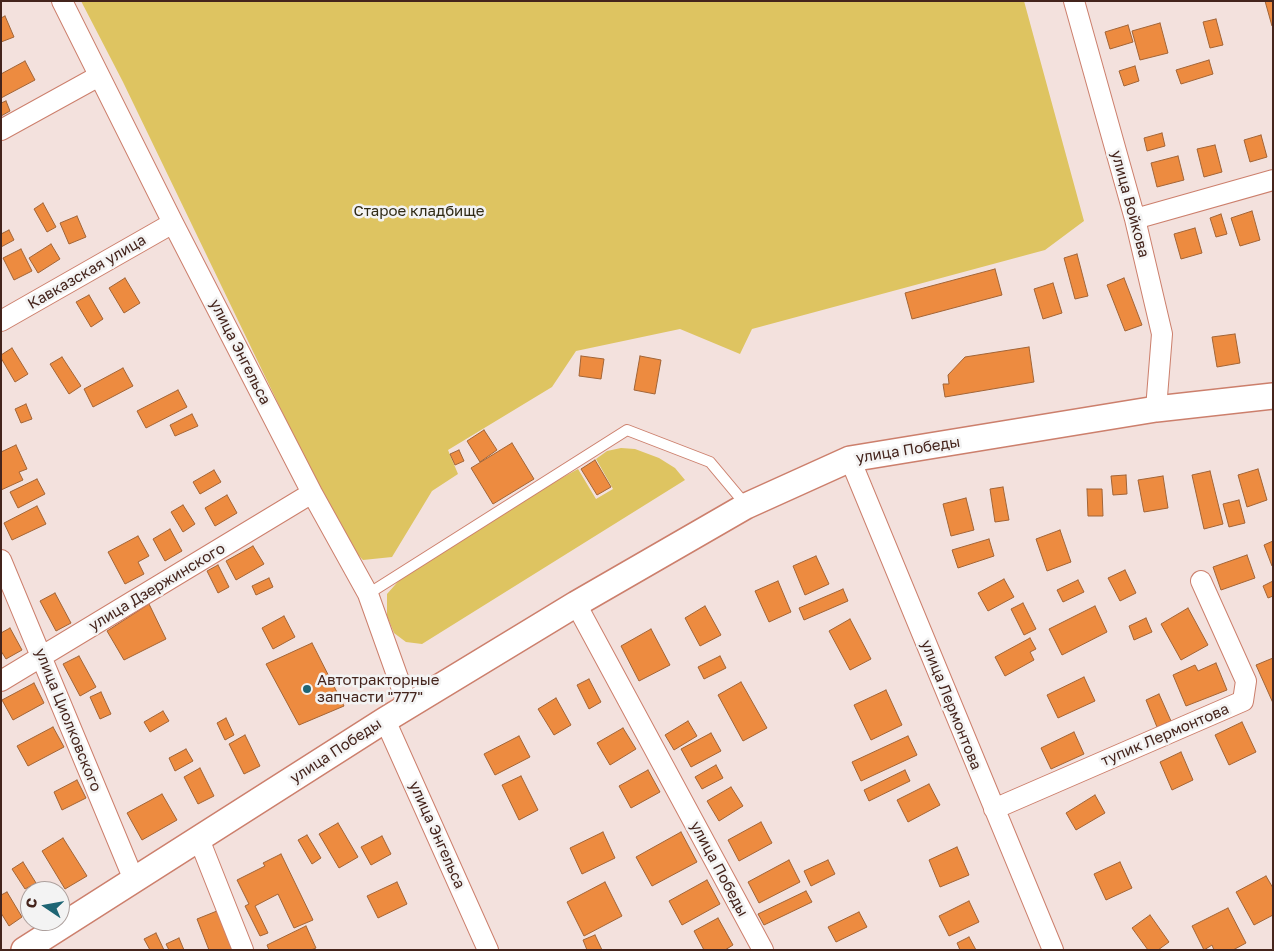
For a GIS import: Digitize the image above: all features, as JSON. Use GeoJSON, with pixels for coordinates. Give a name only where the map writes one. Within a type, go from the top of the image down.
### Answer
{"type":"FeatureCollection","features":[{"type":"Feature","properties":{"kind":"street","name":"улица Энгельса"},"geometry":{"type":"LineString","coordinates":[[62,1],[173,223],[312,493],[368,594],[408,706]]}},
{"type":"Feature","properties":{"kind":"street","name":"улица Войкова"},"geometry":{"type":"LineString","coordinates":[[1074,1],[1135,219],[1162,334],[1156,409]]}},
{"type":"Feature","properties":{"kind":"street"},"geometry":{"type":"LineString","coordinates":[[1,130],[99,76]]}},
{"type":"Feature","properties":{"kind":"street"},"geometry":{"type":"LineString","coordinates":[[1135,219],[1273,180]]}},
{"type":"Feature","properties":{"kind":"street","name":"Кавказская улица"},"geometry":{"type":"LineString","coordinates":[[1,321],[173,223]]}},
{"type":"Feature","properties":{"kind":"street","name":"улица Победы"},"geometry":{"type":"LineString","coordinates":[[28,949],[385,720],[576,604],[746,506],[850,459],[1156,409],[1273,396]]}},
{"type":"Feature","properties":{"kind":"street","name":"улица Лермонтова"},"geometry":{"type":"LineString","coordinates":[[850,459],[1053,950]]}},
{"type":"Feature","properties":{"kind":"street","name":"улица Дзержинского"},"geometry":{"type":"LineString","coordinates":[[1,681],[312,493]]}},
{"type":"Feature","properties":{"kind":"street","name":"улица Циолковского"},"geometry":{"type":"LineString","coordinates":[[1,560],[134,880]]}},
{"type":"Feature","properties":{"kind":"street","name":"тупик Лермонтова"},"geometry":{"type":"LineString","coordinates":[[994,809],[1244,701],[1246,681],[1201,581]]}},
{"type":"Feature","properties":{"kind":"street","name":"улица Победы"},"geometry":{"type":"LineString","coordinates":[[576,604],[763,950]]}},
{"type":"Feature","properties":{"kind":"street","name":"улица Энгельса"},"geometry":{"type":"LineString","coordinates":[[385,720],[488,950]]}},
{"type":"Feature","properties":{"kind":"street"},"geometry":{"type":"LineString","coordinates":[[199,839],[243,950]]}},
{"type":"Feature","properties":{"kind":"lane"},"geometry":{"type":"LineString","coordinates":[[368,594],[628,430],[710,462],[746,506]]}},
{"type":"Feature","properties":{"kind":"green space","name":"Старое кладбище"},"geometry":{"type":"Polygon","coordinates":[[[81,1],[1024,1],[1084,221],[1045,250],[752,329],[740,354],[680,329],[576,351],[552,387],[448,450],[458,474],[432,491],[392,557],[363,560],[345,542],[123,82],[81,1]]]}},
{"type":"Feature","properties":{"kind":"green space"},"geometry":{"type":"Polygon","coordinates":[[[621,448],[635,449],[659,458],[675,468],[685,480],[422,644],[406,642],[394,633],[387,616],[387,594],[402,577],[578,469],[596,499],[613,489],[596,459],[607,451],[621,448]]]}},
{"type":"Feature","properties":{"kind":"building"},"geometry":{"type":"Polygon","coordinates":[[[1265,1],[1273,1],[1273,26],[1272,26],[1265,1]]]}},
{"type":"Feature","properties":{"kind":"building"},"geometry":{"type":"Polygon","coordinates":[[[5,16],[14,37],[1,42],[1,18],[5,16]]]}},
{"type":"Feature","properties":{"kind":"building"},"geometry":{"type":"Polygon","coordinates":[[[1216,19],[1223,45],[1210,48],[1203,22],[1216,19]]]}},
{"type":"Feature","properties":{"kind":"building"},"geometry":{"type":"Polygon","coordinates":[[[1160,23],[1168,53],[1140,60],[1132,31],[1160,23]]]}},
{"type":"Feature","properties":{"kind":"building"},"geometry":{"type":"Polygon","coordinates":[[[1128,25],[1133,42],[1110,49],[1105,32],[1128,25]]]}},
{"type":"Feature","properties":{"kind":"building"},"geometry":{"type":"Polygon","coordinates":[[[1209,60],[1213,74],[1181,84],[1176,70],[1209,60]]]}},
{"type":"Feature","properties":{"kind":"building"},"geometry":{"type":"Polygon","coordinates":[[[25,61],[35,80],[1,98],[1,74],[25,61]]]}},
{"type":"Feature","properties":{"kind":"building"},"geometry":{"type":"Polygon","coordinates":[[[1135,66],[1139,81],[1124,86],[1119,71],[1135,66]]]}},
{"type":"Feature","properties":{"kind":"building"},"geometry":{"type":"Polygon","coordinates":[[[6,101],[10,111],[1,116],[1,103],[6,101]]]}},
{"type":"Feature","properties":{"kind":"building"},"geometry":{"type":"Polygon","coordinates":[[[1162,133],[1165,146],[1147,151],[1144,138],[1162,133]]]}},
{"type":"Feature","properties":{"kind":"building"},"geometry":{"type":"Polygon","coordinates":[[[1261,135],[1267,157],[1250,162],[1244,140],[1261,135]]]}},
{"type":"Feature","properties":{"kind":"building"},"geometry":{"type":"Polygon","coordinates":[[[1215,145],[1222,172],[1204,177],[1197,149],[1215,145]]]}},
{"type":"Feature","properties":{"kind":"building"},"geometry":{"type":"Polygon","coordinates":[[[1178,156],[1184,180],[1157,187],[1151,163],[1178,156]]]}},
{"type":"Feature","properties":{"kind":"building"},"geometry":{"type":"Polygon","coordinates":[[[43,203],[56,227],[47,232],[34,209],[43,203]]]}},
{"type":"Feature","properties":{"kind":"building"},"geometry":{"type":"Polygon","coordinates":[[[1252,211],[1260,240],[1240,246],[1231,218],[1252,211]]]}},
{"type":"Feature","properties":{"kind":"building"},"geometry":{"type":"Polygon","coordinates":[[[1221,214],[1227,234],[1216,237],[1210,218],[1221,214]]]}},
{"type":"Feature","properties":{"kind":"building"},"geometry":{"type":"Polygon","coordinates":[[[77,216],[86,237],[69,244],[60,223],[77,216]]]}},
{"type":"Feature","properties":{"kind":"building"},"geometry":{"type":"Polygon","coordinates":[[[1195,228],[1202,253],[1181,259],[1174,234],[1195,228]]]}},
{"type":"Feature","properties":{"kind":"building"},"geometry":{"type":"Polygon","coordinates":[[[9,230],[14,240],[1,247],[1,234],[9,230]]]}},
{"type":"Feature","properties":{"kind":"building"},"geometry":{"type":"Polygon","coordinates":[[[51,244],[60,259],[38,273],[29,258],[51,244]]]}},
{"type":"Feature","properties":{"kind":"building"},"geometry":{"type":"Polygon","coordinates":[[[21,249],[32,271],[14,280],[3,258],[21,249]]]}},
{"type":"Feature","properties":{"kind":"building"},"geometry":{"type":"Polygon","coordinates":[[[1077,254],[1088,296],[1075,299],[1064,258],[1077,254]]]}},
{"type":"Feature","properties":{"kind":"building"},"geometry":{"type":"Polygon","coordinates":[[[995,269],[1002,295],[912,319],[905,293],[995,269]]]}},
{"type":"Feature","properties":{"kind":"building"},"geometry":{"type":"Polygon","coordinates":[[[125,278],[140,303],[124,313],[109,288],[125,278]]]}},
{"type":"Feature","properties":{"kind":"building"},"geometry":{"type":"Polygon","coordinates":[[[1124,278],[1142,325],[1125,331],[1107,285],[1124,278]]]}},
{"type":"Feature","properties":{"kind":"building"},"geometry":{"type":"Polygon","coordinates":[[[1053,283],[1062,313],[1043,319],[1034,289],[1053,283]]]}},
{"type":"Feature","properties":{"kind":"building"},"geometry":{"type":"Polygon","coordinates":[[[89,295],[103,319],[91,327],[76,302],[89,295]]]}},
{"type":"Feature","properties":{"kind":"building"},"geometry":{"type":"Polygon","coordinates":[[[1235,334],[1240,363],[1217,367],[1212,337],[1235,334]]]}},
{"type":"Feature","properties":{"kind":"building"},"geometry":{"type":"Polygon","coordinates":[[[1029,347],[1034,382],[945,397],[943,384],[949,384],[948,375],[965,357],[1029,347]]]}},
{"type":"Feature","properties":{"kind":"building"},"geometry":{"type":"Polygon","coordinates":[[[12,348],[28,374],[15,382],[1,358],[1,355],[12,348]]]}},
{"type":"Feature","properties":{"kind":"building"},"geometry":{"type":"Polygon","coordinates":[[[581,356],[604,359],[601,379],[579,376],[581,356]]]}},
{"type":"Feature","properties":{"kind":"building"},"geometry":{"type":"Polygon","coordinates":[[[640,356],[661,360],[655,394],[634,390],[640,356]]]}},
{"type":"Feature","properties":{"kind":"building"},"geometry":{"type":"Polygon","coordinates":[[[62,357],[81,386],[69,394],[50,364],[62,357]]]}},
{"type":"Feature","properties":{"kind":"building"},"geometry":{"type":"Polygon","coordinates":[[[123,368],[133,386],[93,407],[84,389],[123,368]]]}},
{"type":"Feature","properties":{"kind":"building"},"geometry":{"type":"Polygon","coordinates":[[[178,390],[187,407],[146,428],[137,411],[178,390]]]}},
{"type":"Feature","properties":{"kind":"building"},"geometry":{"type":"Polygon","coordinates":[[[26,404],[32,419],[21,423],[15,409],[26,404]]]}},
{"type":"Feature","properties":{"kind":"building"},"geometry":{"type":"Polygon","coordinates":[[[192,414],[198,426],[175,436],[170,425],[192,414]]]}},
{"type":"Feature","properties":{"kind":"building"},"geometry":{"type":"Polygon","coordinates":[[[484,430],[497,450],[480,462],[467,441],[484,430]]]}},
{"type":"Feature","properties":{"kind":"building"},"geometry":{"type":"Polygon","coordinates":[[[512,443],[534,479],[493,504],[471,468],[512,443]]]}},
{"type":"Feature","properties":{"kind":"building"},"geometry":{"type":"Polygon","coordinates":[[[16,445],[27,469],[19,472],[23,480],[1,490],[1,452],[16,445]]]}},
{"type":"Feature","properties":{"kind":"building"},"geometry":{"type":"Polygon","coordinates":[[[459,450],[464,461],[455,465],[450,454],[459,450]]]}},
{"type":"Feature","properties":{"kind":"building"},"geometry":{"type":"Polygon","coordinates":[[[595,460],[611,487],[597,495],[581,469],[595,460]]]}},
{"type":"Feature","properties":{"kind":"building"},"geometry":{"type":"Polygon","coordinates":[[[1258,469],[1267,500],[1247,507],[1238,475],[1258,469]]]}},
{"type":"Feature","properties":{"kind":"building"},"geometry":{"type":"Polygon","coordinates":[[[214,470],[221,482],[200,494],[193,482],[214,470]]]}},
{"type":"Feature","properties":{"kind":"building"},"geometry":{"type":"Polygon","coordinates":[[[1210,471],[1223,524],[1204,529],[1192,475],[1210,471]]]}},
{"type":"Feature","properties":{"kind":"building"},"geometry":{"type":"Polygon","coordinates":[[[1126,475],[1127,494],[1113,495],[1111,476],[1126,475]]]}},
{"type":"Feature","properties":{"kind":"building"},"geometry":{"type":"Polygon","coordinates":[[[1163,476],[1168,508],[1144,512],[1138,480],[1163,476]]]}},
{"type":"Feature","properties":{"kind":"building"},"geometry":{"type":"Polygon","coordinates":[[[37,479],[45,494],[18,508],[10,492],[37,479]]]}},
{"type":"Feature","properties":{"kind":"building"},"geometry":{"type":"Polygon","coordinates":[[[1003,487],[1009,520],[995,522],[990,489],[1003,487]]]}},
{"type":"Feature","properties":{"kind":"building"},"geometry":{"type":"Polygon","coordinates":[[[1087,489],[1102,489],[1103,516],[1088,516],[1087,489]]]}},
{"type":"Feature","properties":{"kind":"building"},"geometry":{"type":"Polygon","coordinates":[[[227,495],[237,513],[215,526],[205,508],[227,495]]]}},
{"type":"Feature","properties":{"kind":"building"},"geometry":{"type":"Polygon","coordinates":[[[966,498],[974,530],[951,536],[943,504],[966,498]]]}},
{"type":"Feature","properties":{"kind":"building"},"geometry":{"type":"Polygon","coordinates":[[[1239,500],[1245,523],[1229,527],[1223,504],[1239,500]]]}},
{"type":"Feature","properties":{"kind":"building"},"geometry":{"type":"Polygon","coordinates":[[[183,505],[195,524],[183,532],[171,512],[183,505]]]}},
{"type":"Feature","properties":{"kind":"building"},"geometry":{"type":"Polygon","coordinates":[[[37,506],[46,524],[12,540],[4,523],[37,506]]]}},
{"type":"Feature","properties":{"kind":"building"},"geometry":{"type":"Polygon","coordinates":[[[170,529],[182,551],[165,561],[153,539],[170,529]]]}},
{"type":"Feature","properties":{"kind":"building"},"geometry":{"type":"Polygon","coordinates":[[[1060,530],[1071,562],[1047,571],[1036,539],[1060,530]]]}},
{"type":"Feature","properties":{"kind":"building"},"geometry":{"type":"Polygon","coordinates":[[[138,536],[149,556],[138,562],[144,574],[125,584],[108,552],[138,536]]]}},
{"type":"Feature","properties":{"kind":"building"},"geometry":{"type":"Polygon","coordinates":[[[989,539],[994,556],[958,568],[952,550],[989,539]]]}},
{"type":"Feature","properties":{"kind":"building"},"geometry":{"type":"Polygon","coordinates":[[[1273,541],[1273,566],[1272,566],[1264,545],[1273,541]]]}},
{"type":"Feature","properties":{"kind":"building"},"geometry":{"type":"Polygon","coordinates":[[[253,546],[264,564],[236,580],[226,561],[253,546]]]}},
{"type":"Feature","properties":{"kind":"building"},"geometry":{"type":"Polygon","coordinates":[[[1247,555],[1255,578],[1221,590],[1213,567],[1247,555]]]}},
{"type":"Feature","properties":{"kind":"building"},"geometry":{"type":"Polygon","coordinates":[[[816,556],[829,584],[805,595],[793,566],[816,556]]]}},
{"type":"Feature","properties":{"kind":"building"},"geometry":{"type":"Polygon","coordinates":[[[218,565],[229,587],[218,593],[207,571],[218,565]]]}},
{"type":"Feature","properties":{"kind":"building"},"geometry":{"type":"Polygon","coordinates":[[[1125,570],[1136,593],[1120,601],[1108,578],[1125,570]]]}},
{"type":"Feature","properties":{"kind":"building"},"geometry":{"type":"Polygon","coordinates":[[[269,578],[273,587],[256,595],[252,586],[269,578]]]}},
{"type":"Feature","properties":{"kind":"building"},"geometry":{"type":"Polygon","coordinates":[[[1004,579],[1014,597],[988,611],[978,593],[1004,579]]]}},
{"type":"Feature","properties":{"kind":"building"},"geometry":{"type":"Polygon","coordinates":[[[1078,580],[1084,592],[1063,602],[1057,590],[1078,580]]]}},
{"type":"Feature","properties":{"kind":"building"},"geometry":{"type":"Polygon","coordinates":[[[778,581],[791,612],[769,622],[755,591],[778,581]]]}},
{"type":"Feature","properties":{"kind":"building"},"geometry":{"type":"Polygon","coordinates":[[[1273,581],[1273,596],[1268,598],[1263,586],[1273,581]]]}},
{"type":"Feature","properties":{"kind":"building"},"geometry":{"type":"Polygon","coordinates":[[[843,589],[848,601],[804,620],[799,608],[843,589]]]}},
{"type":"Feature","properties":{"kind":"building"},"geometry":{"type":"Polygon","coordinates":[[[55,593],[71,623],[56,631],[40,601],[55,593]]]}},
{"type":"Feature","properties":{"kind":"building"},"geometry":{"type":"Polygon","coordinates":[[[1023,603],[1036,629],[1024,635],[1011,609],[1023,603]]]}},
{"type":"Feature","properties":{"kind":"building"},"geometry":{"type":"Polygon","coordinates":[[[149,604],[166,639],[124,660],[107,631],[149,604]]]}},
{"type":"Feature","properties":{"kind":"building"},"geometry":{"type":"Polygon","coordinates":[[[705,606],[721,635],[700,646],[685,618],[705,606]]]}},
{"type":"Feature","properties":{"kind":"building"},"geometry":{"type":"Polygon","coordinates":[[[1095,606],[1107,632],[1062,655],[1049,629],[1095,606]]]}},
{"type":"Feature","properties":{"kind":"building"},"geometry":{"type":"Polygon","coordinates":[[[1188,608],[1208,645],[1181,660],[1161,624],[1188,608]]]}},
{"type":"Feature","properties":{"kind":"building"},"geometry":{"type":"Polygon","coordinates":[[[284,616],[295,637],[273,649],[262,628],[284,616]]]}},
{"type":"Feature","properties":{"kind":"building"},"geometry":{"type":"Polygon","coordinates":[[[1146,618],[1152,632],[1134,640],[1129,626],[1146,618]]]}},
{"type":"Feature","properties":{"kind":"building"},"geometry":{"type":"Polygon","coordinates":[[[850,619],[871,659],[850,670],[829,631],[850,619]]]}},
{"type":"Feature","properties":{"kind":"building"},"geometry":{"type":"Polygon","coordinates":[[[10,628],[22,650],[6,659],[1,651],[1,633],[10,628]]]}},
{"type":"Feature","properties":{"kind":"building"},"geometry":{"type":"Polygon","coordinates":[[[651,629],[670,665],[639,681],[621,646],[651,629]]]}},
{"type":"Feature","properties":{"kind":"building"},"geometry":{"type":"Polygon","coordinates":[[[1030,638],[1036,649],[1030,652],[1034,660],[1005,676],[995,657],[1030,638]]]}},
{"type":"Feature","properties":{"kind":"building","name":"Автотракторные запчасти \"777\""},"geometry":{"type":"Polygon","coordinates":[[[312,643],[344,706],[299,725],[266,664],[312,643]]]}},
{"type":"Feature","properties":{"kind":"building"},"geometry":{"type":"Polygon","coordinates":[[[79,656],[96,687],[80,696],[63,664],[79,656]]]}},
{"type":"Feature","properties":{"kind":"building"},"geometry":{"type":"Polygon","coordinates":[[[720,656],[726,668],[704,679],[698,667],[720,656]]]}},
{"type":"Feature","properties":{"kind":"building"},"geometry":{"type":"Polygon","coordinates":[[[1273,658],[1273,703],[1256,665],[1273,658]]]}},
{"type":"Feature","properties":{"kind":"building"},"geometry":{"type":"Polygon","coordinates":[[[1216,663],[1227,690],[1186,706],[1173,675],[1195,665],[1198,671],[1216,663]]]}},
{"type":"Feature","properties":{"kind":"building"},"geometry":{"type":"Polygon","coordinates":[[[1084,677],[1095,701],[1058,718],[1047,695],[1084,677]]]}},
{"type":"Feature","properties":{"kind":"building"},"geometry":{"type":"Polygon","coordinates":[[[589,679],[601,702],[589,709],[577,685],[589,679]]]}},
{"type":"Feature","properties":{"kind":"building"},"geometry":{"type":"Polygon","coordinates":[[[741,682],[767,728],[743,741],[718,695],[741,682]]]}},
{"type":"Feature","properties":{"kind":"building"},"geometry":{"type":"Polygon","coordinates":[[[34,683],[44,703],[13,720],[2,700],[34,683]]]}},
{"type":"Feature","properties":{"kind":"building"},"geometry":{"type":"Polygon","coordinates":[[[886,690],[902,725],[871,740],[854,705],[886,690]]]}},
{"type":"Feature","properties":{"kind":"building"},"geometry":{"type":"Polygon","coordinates":[[[101,692],[111,714],[100,719],[90,697],[101,692]]]}},
{"type":"Feature","properties":{"kind":"building"},"geometry":{"type":"Polygon","coordinates":[[[1159,694],[1171,721],[1157,727],[1146,700],[1159,694]]]}},
{"type":"Feature","properties":{"kind":"building"},"geometry":{"type":"Polygon","coordinates":[[[556,698],[571,725],[554,735],[538,709],[556,698]]]}},
{"type":"Feature","properties":{"kind":"building"},"geometry":{"type":"Polygon","coordinates":[[[163,711],[169,721],[150,732],[144,722],[163,711]]]}},
{"type":"Feature","properties":{"kind":"building"},"geometry":{"type":"Polygon","coordinates":[[[226,718],[234,735],[225,740],[217,723],[226,718]]]}},
{"type":"Feature","properties":{"kind":"building"},"geometry":{"type":"Polygon","coordinates":[[[688,721],[697,736],[674,750],[665,735],[688,721]]]}},
{"type":"Feature","properties":{"kind":"building"},"geometry":{"type":"Polygon","coordinates":[[[1242,722],[1256,752],[1229,765],[1215,735],[1242,722]]]}},
{"type":"Feature","properties":{"kind":"building"},"geometry":{"type":"Polygon","coordinates":[[[53,727],[64,747],[28,766],[17,746],[53,727]]]}},
{"type":"Feature","properties":{"kind":"building"},"geometry":{"type":"Polygon","coordinates":[[[623,728],[636,749],[610,765],[597,743],[623,728]]]}},
{"type":"Feature","properties":{"kind":"building"},"geometry":{"type":"Polygon","coordinates":[[[1074,732],[1084,754],[1051,769],[1041,748],[1074,732]]]}},
{"type":"Feature","properties":{"kind":"building"},"geometry":{"type":"Polygon","coordinates":[[[711,733],[721,751],[691,767],[681,749],[711,733]]]}},
{"type":"Feature","properties":{"kind":"building"},"geometry":{"type":"Polygon","coordinates":[[[245,735],[260,766],[244,774],[229,744],[245,735]]]}},
{"type":"Feature","properties":{"kind":"building"},"geometry":{"type":"Polygon","coordinates":[[[519,736],[530,757],[495,775],[484,754],[519,736]]]}},
{"type":"Feature","properties":{"kind":"building"},"geometry":{"type":"Polygon","coordinates":[[[908,736],[917,755],[861,781],[852,762],[908,736]]]}},
{"type":"Feature","properties":{"kind":"building"},"geometry":{"type":"Polygon","coordinates":[[[186,749],[193,761],[175,771],[169,758],[186,749]]]}},
{"type":"Feature","properties":{"kind":"building"},"geometry":{"type":"Polygon","coordinates":[[[1181,752],[1193,780],[1172,790],[1160,762],[1181,752]]]}},
{"type":"Feature","properties":{"kind":"building"},"geometry":{"type":"Polygon","coordinates":[[[716,765],[723,778],[702,789],[695,777],[716,765]]]}},
{"type":"Feature","properties":{"kind":"building"},"geometry":{"type":"Polygon","coordinates":[[[200,768],[214,796],[198,804],[184,777],[200,768]]]}},
{"type":"Feature","properties":{"kind":"building"},"geometry":{"type":"Polygon","coordinates":[[[648,770],[660,792],[631,808],[619,786],[648,770]]]}},
{"type":"Feature","properties":{"kind":"building"},"geometry":{"type":"Polygon","coordinates":[[[905,770],[910,781],[869,801],[864,790],[905,770]]]}},
{"type":"Feature","properties":{"kind":"building"},"geometry":{"type":"Polygon","coordinates":[[[521,776],[538,810],[519,820],[502,785],[521,776]]]}},
{"type":"Feature","properties":{"kind":"building"},"geometry":{"type":"Polygon","coordinates":[[[77,780],[86,798],[62,810],[54,792],[77,780]]]}},
{"type":"Feature","properties":{"kind":"building"},"geometry":{"type":"Polygon","coordinates":[[[929,784],[940,805],[908,822],[897,800],[929,784]]]}},
{"type":"Feature","properties":{"kind":"building"},"geometry":{"type":"Polygon","coordinates":[[[731,787],[743,806],[719,821],[707,801],[731,787]]]}},
{"type":"Feature","properties":{"kind":"building"},"geometry":{"type":"Polygon","coordinates":[[[162,794],[177,820],[142,840],[127,813],[162,794]]]}},
{"type":"Feature","properties":{"kind":"building"},"geometry":{"type":"Polygon","coordinates":[[[1095,795],[1105,813],[1076,830],[1066,813],[1095,795]]]}},
{"type":"Feature","properties":{"kind":"building"},"geometry":{"type":"Polygon","coordinates":[[[761,822],[772,843],[739,861],[728,840],[761,822]]]}},
{"type":"Feature","properties":{"kind":"building"},"geometry":{"type":"Polygon","coordinates":[[[338,823],[358,857],[339,868],[319,834],[338,823]]]}},
{"type":"Feature","properties":{"kind":"building"},"geometry":{"type":"Polygon","coordinates":[[[603,832],[615,858],[582,874],[570,848],[603,832]]]}},
{"type":"Feature","properties":{"kind":"building"},"geometry":{"type":"Polygon","coordinates":[[[681,832],[697,862],[652,886],[636,857],[681,832]]]}},
{"type":"Feature","properties":{"kind":"building"},"geometry":{"type":"Polygon","coordinates":[[[307,835],[321,858],[312,864],[298,840],[307,835]]]}},
{"type":"Feature","properties":{"kind":"building"},"geometry":{"type":"Polygon","coordinates":[[[382,836],[391,854],[371,865],[361,847],[382,836]]]}},
{"type":"Feature","properties":{"kind":"building"},"geometry":{"type":"Polygon","coordinates":[[[63,838],[87,876],[70,886],[70,881],[60,881],[42,851],[63,838]]]}},
{"type":"Feature","properties":{"kind":"building"},"geometry":{"type":"Polygon","coordinates":[[[957,847],[969,875],[940,887],[929,860],[957,847]]]}},
{"type":"Feature","properties":{"kind":"building"},"geometry":{"type":"Polygon","coordinates":[[[281,854],[313,920],[294,928],[278,894],[255,906],[268,933],[260,936],[245,906],[249,904],[237,880],[265,866],[263,863],[281,854]]]}},
{"type":"Feature","properties":{"kind":"building"},"geometry":{"type":"Polygon","coordinates":[[[789,860],[800,882],[759,903],[748,882],[789,860]]]}},
{"type":"Feature","properties":{"kind":"building"},"geometry":{"type":"Polygon","coordinates":[[[828,860],[835,874],[811,886],[804,871],[828,860]]]}},
{"type":"Feature","properties":{"kind":"building"},"geometry":{"type":"Polygon","coordinates":[[[23,862],[35,881],[20,881],[12,869],[23,862]]]}},
{"type":"Feature","properties":{"kind":"building"},"geometry":{"type":"Polygon","coordinates":[[[1120,862],[1132,888],[1106,900],[1094,874],[1120,862]]]}},
{"type":"Feature","properties":{"kind":"building"},"geometry":{"type":"Polygon","coordinates":[[[1266,876],[1273,888],[1273,915],[1254,925],[1236,892],[1266,876]]]}},
{"type":"Feature","properties":{"kind":"building"},"geometry":{"type":"Polygon","coordinates":[[[707,880],[720,904],[682,925],[669,901],[707,880]]]}},
{"type":"Feature","properties":{"kind":"building"},"geometry":{"type":"Polygon","coordinates":[[[397,882],[407,904],[378,918],[367,896],[397,882]]]}},
{"type":"Feature","properties":{"kind":"building"},"geometry":{"type":"Polygon","coordinates":[[[605,882],[622,916],[584,936],[567,902],[605,882]]]}},
{"type":"Feature","properties":{"kind":"building"},"geometry":{"type":"Polygon","coordinates":[[[806,891],[812,902],[764,925],[758,914],[806,891]]]}},
{"type":"Feature","properties":{"kind":"building"},"geometry":{"type":"Polygon","coordinates":[[[7,892],[20,914],[20,918],[9,926],[1,913],[1,895],[7,892]]]}},
{"type":"Feature","properties":{"kind":"building"},"geometry":{"type":"Polygon","coordinates":[[[969,901],[979,922],[949,936],[939,916],[969,901]]]}},
{"type":"Feature","properties":{"kind":"building"},"geometry":{"type":"Polygon","coordinates":[[[1228,908],[1246,943],[1233,950],[1214,950],[1212,945],[1204,950],[1192,926],[1228,908]]]}},
{"type":"Feature","properties":{"kind":"building"},"geometry":{"type":"Polygon","coordinates":[[[217,911],[231,950],[209,950],[197,919],[217,911]]]}},
{"type":"Feature","properties":{"kind":"building"},"geometry":{"type":"Polygon","coordinates":[[[859,912],[867,927],[836,942],[828,927],[859,912]]]}},
{"type":"Feature","properties":{"kind":"building"},"geometry":{"type":"Polygon","coordinates":[[[1150,915],[1169,942],[1158,950],[1148,950],[1132,928],[1150,915]]]}},
{"type":"Feature","properties":{"kind":"building"},"geometry":{"type":"Polygon","coordinates":[[[718,918],[733,945],[725,950],[704,950],[694,931],[718,918]]]}},
{"type":"Feature","properties":{"kind":"building"},"geometry":{"type":"Polygon","coordinates":[[[306,926],[316,948],[311,950],[269,950],[267,945],[306,926]]]}},
{"type":"Feature","properties":{"kind":"building"},"geometry":{"type":"Polygon","coordinates":[[[156,933],[164,950],[150,950],[144,939],[156,933]]]}},
{"type":"Feature","properties":{"kind":"building"},"geometry":{"type":"Polygon","coordinates":[[[595,935],[602,950],[587,950],[583,940],[595,935]]]}},
{"type":"Feature","properties":{"kind":"building"},"geometry":{"type":"Polygon","coordinates":[[[969,937],[976,950],[960,950],[957,943],[969,937]]]}},
{"type":"Feature","properties":{"kind":"building"},"geometry":{"type":"Polygon","coordinates":[[[179,938],[184,950],[169,950],[166,944],[179,938]]]}},
{"type":"Feature","properties":{"kind":"place","name":"Автотракторные запчасти \"777\""},"geometry":{"type":"Point","coordinates":[307,689]}}]}
